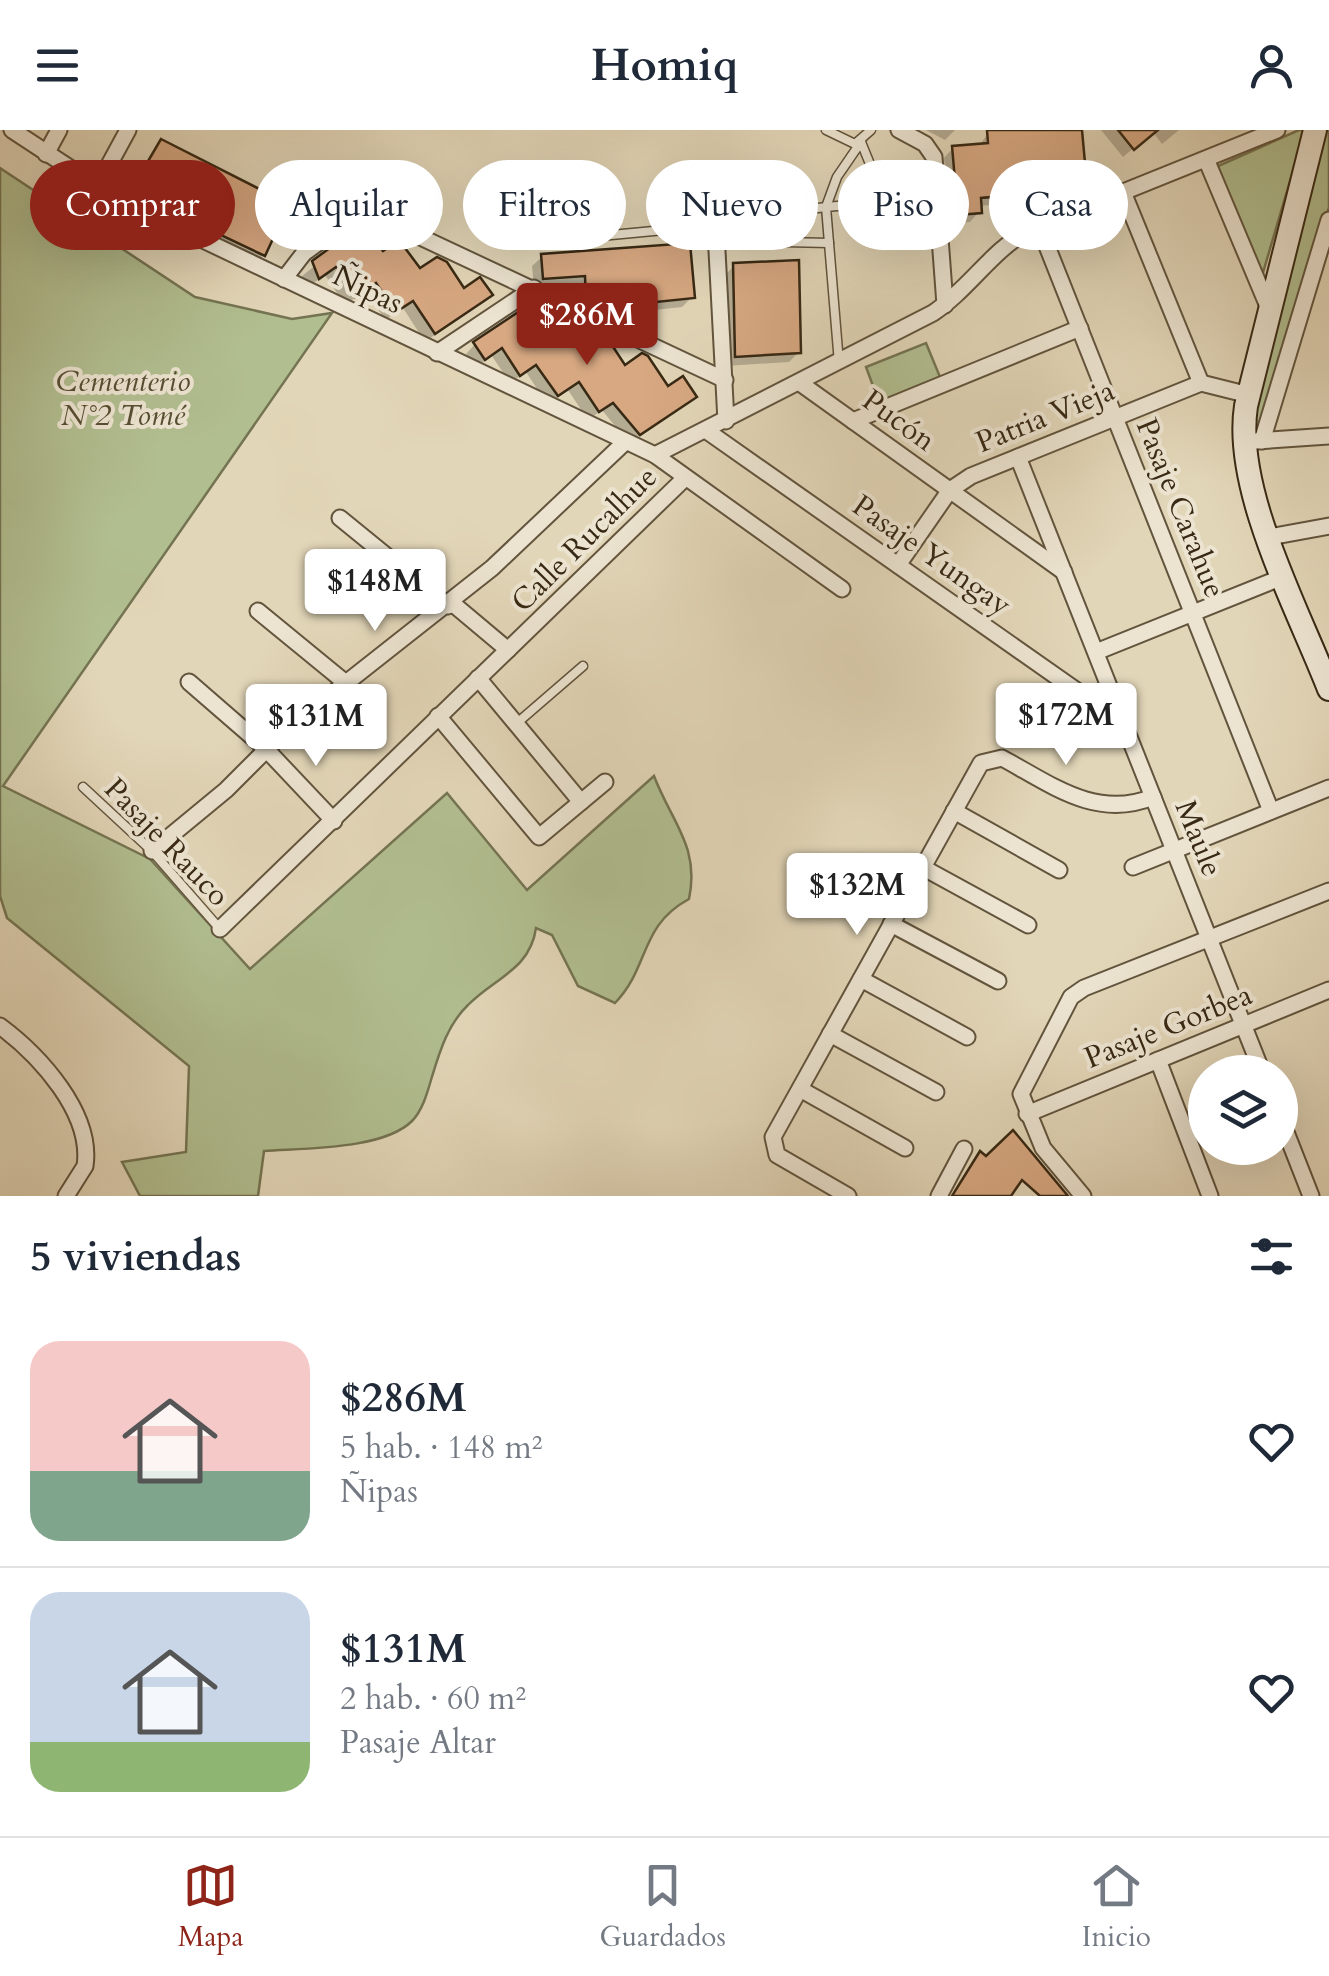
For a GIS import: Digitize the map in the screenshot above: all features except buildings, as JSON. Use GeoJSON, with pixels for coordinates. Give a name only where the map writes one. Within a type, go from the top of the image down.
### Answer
{"type":"FeatureCollection","features":[{"type":"Feature","properties":{"kind":"main road"},"geometry":{"type":"LineString","coordinates":[[1315,130],[1249,395],[1253,442],[1249,483],[1329,689]]}},
{"type":"Feature","properties":{"kind":"street","name":"Ñipas"},"geometry":{"type":"LineString","coordinates":[[12,130],[55,160]]}},
{"type":"Feature","properties":{"kind":"street"},"geometry":{"type":"LineString","coordinates":[[46,154],[59,130]]}},
{"type":"Feature","properties":{"kind":"street"},"geometry":{"type":"LineString","coordinates":[[112,160],[128,130]]}},
{"type":"Feature","properties":{"kind":"street"},"geometry":{"type":"LineString","coordinates":[[898,130],[925,144],[934,157],[945,305]]}},
{"type":"Feature","properties":{"kind":"street"},"geometry":{"type":"LineString","coordinates":[[1128,190],[1276,130]]}},
{"type":"Feature","properties":{"kind":"street"},"geometry":{"type":"LineString","coordinates":[[1206,159],[1270,311]]}},
{"type":"Feature","properties":{"kind":"street"},"geometry":{"type":"LineString","coordinates":[[1128,204],[1201,383],[1249,395]]}},
{"type":"Feature","properties":{"kind":"street"},"geometry":{"type":"LineString","coordinates":[[284,279],[304,253],[370,205],[725,380]]}},
{"type":"Feature","properties":{"kind":"street"},"geometry":{"type":"LineString","coordinates":[[1329,220],[1253,442],[1329,436]]}},
{"type":"Feature","properties":{"kind":"street","name":"Ñipas"},"geometry":{"type":"LineString","coordinates":[[224,250],[624,444],[655,455]]}},
{"type":"Feature","properties":{"kind":"street"},"geometry":{"type":"LineString","coordinates":[[717,250],[726,421]]}},
{"type":"Feature","properties":{"kind":"street"},"geometry":{"type":"LineString","coordinates":[[842,589],[655,455],[708,431],[945,305],[1001,250]]}},
{"type":"Feature","properties":{"kind":"street","name":"Pasaje Carahue"},"geometry":{"type":"LineString","coordinates":[[1049,250],[1271,811]]}},
{"type":"Feature","properties":{"kind":"street"},"geometry":{"type":"LineString","coordinates":[[437,353],[534,288]]}},
{"type":"Feature","properties":{"kind":"street"},"geometry":{"type":"LineString","coordinates":[[853,421],[1080,328]]}},
{"type":"Feature","properties":{"kind":"street","name":"Pucón"},"geometry":{"type":"LineString","coordinates":[[800,383],[1064,572]]}},
{"type":"Feature","properties":{"kind":"street","name":"Patria Vieja"},"geometry":{"type":"LineString","coordinates":[[898,564],[950,490],[972,476],[1201,383]]}},
{"type":"Feature","properties":{"kind":"street","name":"Pasaje Yungay"},"geometry":{"type":"LineString","coordinates":[[708,431],[1124,724]]}},
{"type":"Feature","properties":{"kind":"street"},"geometry":{"type":"LineString","coordinates":[[152,850],[226,790],[265,748],[450,604],[586,484],[624,444]]}},
{"type":"Feature","properties":{"kind":"street","name":"Maule"},"geometry":{"type":"LineString","coordinates":[[1018,456],[1255,1055]]}},
{"type":"Feature","properties":{"kind":"street","name":"Calle Rucalhue"},"geometry":{"type":"LineString","coordinates":[[220,928],[684,479]]}},
{"type":"Feature","properties":{"kind":"street"},"geometry":{"type":"LineString","coordinates":[[340,518],[508,650]]}},
{"type":"Feature","properties":{"kind":"street"},"geometry":{"type":"LineString","coordinates":[[1270,538],[1329,526]]}},
{"type":"Feature","properties":{"kind":"street"},"geometry":{"type":"LineString","coordinates":[[1096,652],[1285,576]]}},
{"type":"Feature","properties":{"kind":"street"},"geometry":{"type":"LineString","coordinates":[[258,610],[347,684]]}},
{"type":"Feature","properties":{"kind":"street"},"geometry":{"type":"LineString","coordinates":[[478,678],[580,802]]}},
{"type":"Feature","properties":{"kind":"street"},"geometry":{"type":"LineString","coordinates":[[189,682],[265,748],[334,821]]}},
{"type":"Feature","properties":{"kind":"street"},"geometry":{"type":"LineString","coordinates":[[438,716],[539,838],[604,782]]}},
{"type":"Feature","properties":{"kind":"street"},"geometry":{"type":"LineString","coordinates":[[848,1196],[780,1158],[772,1148],[773,1137],[978,768],[992,757],[1097,805],[1126,806],[1153,798]]}},
{"type":"Feature","properties":{"kind":"street"},"geometry":{"type":"LineString","coordinates":[[1133,867],[1329,788]]}},
{"type":"Feature","properties":{"kind":"street"},"geometry":{"type":"LineString","coordinates":[[954,811],[1059,870]]}},
{"type":"Feature","properties":{"kind":"street"},"geometry":{"type":"LineString","coordinates":[[922,868],[1028,925]]}},
{"type":"Feature","properties":{"kind":"street"},"geometry":{"type":"LineString","coordinates":[[1083,1196],[1043,1148],[1027,1114],[1023,1084],[1075,994],[1329,891]]}},
{"type":"Feature","properties":{"kind":"street"},"geometry":{"type":"LineString","coordinates":[[891,924],[998,981]]}},
{"type":"Feature","properties":{"kind":"street"},"geometry":{"type":"LineString","coordinates":[[860,979],[968,1036]]}},
{"type":"Feature","properties":{"kind":"street","name":"Pasaje Gorbea"},"geometry":{"type":"LineString","coordinates":[[1027,1114],[1329,990]]}},
{"type":"Feature","properties":{"kind":"street"},"geometry":{"type":"LineString","coordinates":[[0,1026],[51,1076],[81,1129],[86,1166],[66,1196]]}},
{"type":"Feature","properties":{"kind":"street"},"geometry":{"type":"LineString","coordinates":[[830,1034],[936,1092]]}},
{"type":"Feature","properties":{"kind":"street"},"geometry":{"type":"LineString","coordinates":[[1158,1060],[1210,1196]]}},
{"type":"Feature","properties":{"kind":"street"},"geometry":{"type":"LineString","coordinates":[[800,1089],[905,1148]]}},
{"type":"Feature","properties":{"kind":"street"},"geometry":{"type":"LineString","coordinates":[[939,1196],[964,1149]]}},
{"type":"Feature","properties":{"kind":"street"},"geometry":{"type":"LineString","coordinates":[[1298,1161],[1312,1196]]}},
{"type":"Feature","properties":{"kind":"lane"},"geometry":{"type":"LineString","coordinates":[[826,130],[854,144],[861,142]]}},
{"type":"Feature","properties":{"kind":"lane"},"geometry":{"type":"LineString","coordinates":[[839,362],[826,207],[837,177],[872,130]]}},
{"type":"Feature","properties":{"kind":"lane"},"geometry":{"type":"LineString","coordinates":[[818,208],[889,201],[861,142]]}},
{"type":"Feature","properties":{"kind":"lane"},"geometry":{"type":"LineString","coordinates":[[818,242],[829,242]]}},
{"type":"Feature","properties":{"kind":"lane"},"geometry":{"type":"LineString","coordinates":[[517,724],[583,666]]}},
{"type":"Feature","properties":{"kind":"lane","name":"Pasaje Rauco"},"geometry":{"type":"LineString","coordinates":[[83,787],[152,850],[220,928]]}},
{"type":"Feature","properties":{"kind":"green space"},"geometry":{"type":"Polygon","coordinates":[[[1305,130],[1262,276],[1216,167],[1305,130]]]}},
{"type":"Feature","properties":{"kind":"green space"},"geometry":{"type":"Polygon","coordinates":[[[1325,130],[1329,130],[1329,207],[1262,432],[1250,430],[1325,130]]]}},
{"type":"Feature","properties":{"kind":"green space","name":"Cementerio N°2 Tomé"},"geometry":{"type":"Polygon","coordinates":[[[0,168],[30,188],[30,250],[124,250],[195,297],[292,319],[332,313],[3,786],[150,859],[250,969],[447,793],[527,890],[654,776],[688,850],[691,881],[689,899],[661,922],[615,1003],[578,986],[552,935],[536,928],[519,964],[478,996],[454,1022],[424,1102],[412,1121],[382,1138],[363,1142],[264,1151],[258,1196],[140,1196],[122,1162],[186,1152],[189,1066],[7,918],[0,896],[0,168]]]}},
{"type":"Feature","properties":{"kind":"green space"},"geometry":{"type":"Polygon","coordinates":[[[926,343],[940,377],[879,402],[866,367],[926,343]]]}}]}
